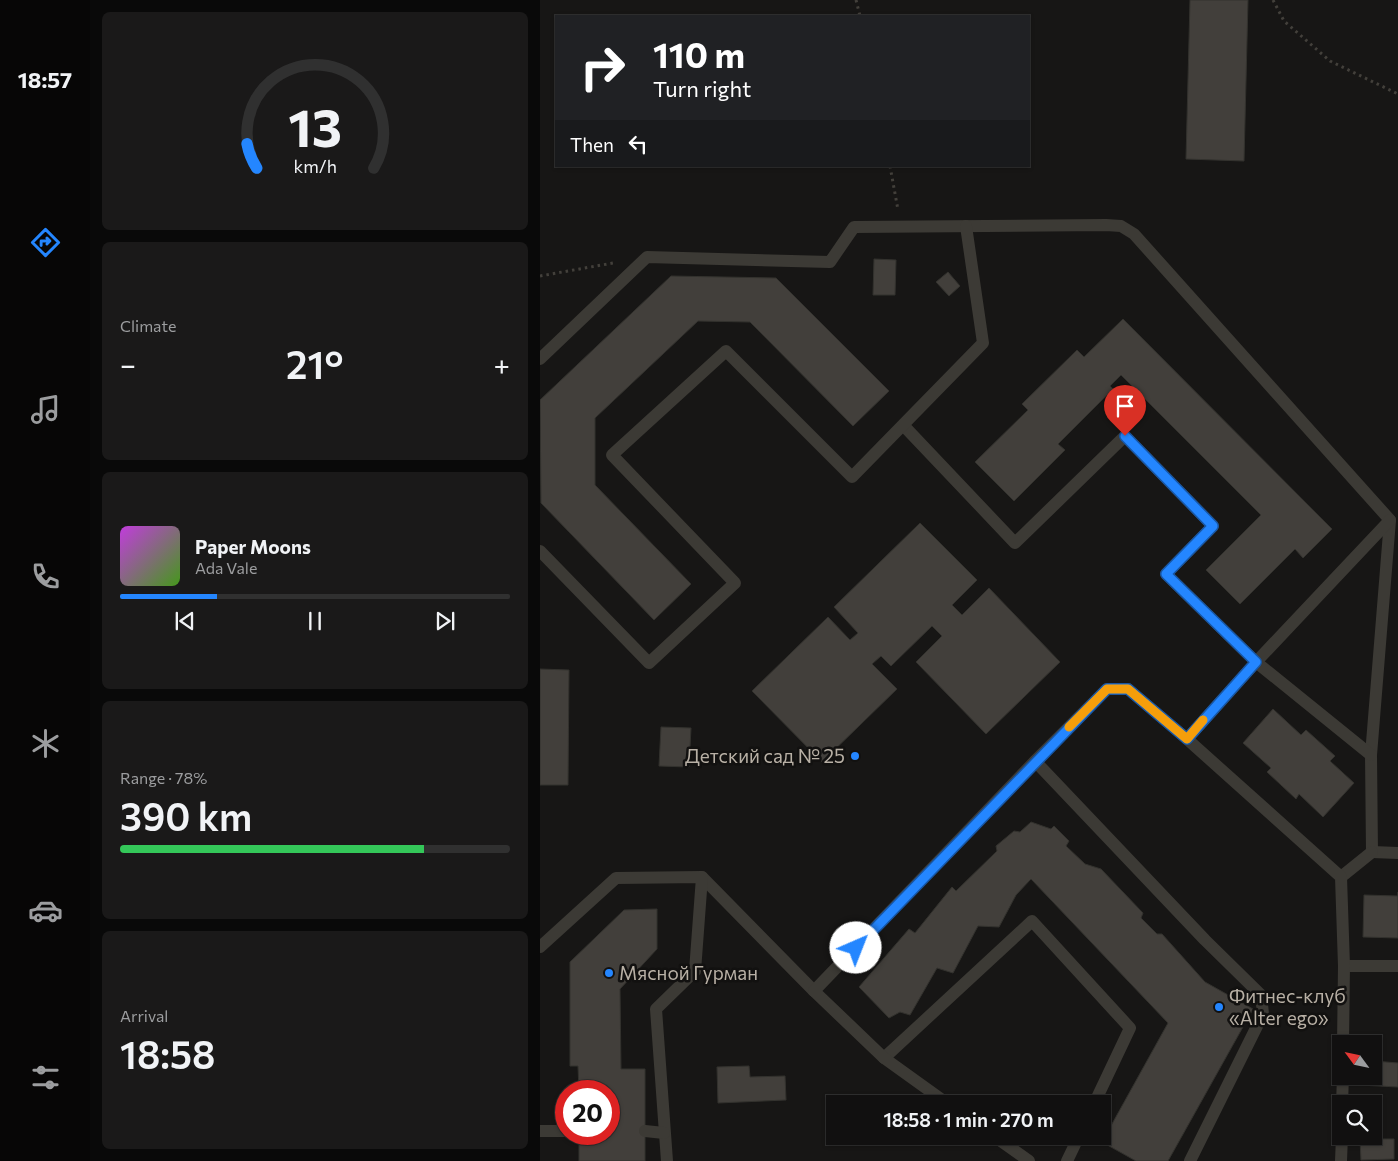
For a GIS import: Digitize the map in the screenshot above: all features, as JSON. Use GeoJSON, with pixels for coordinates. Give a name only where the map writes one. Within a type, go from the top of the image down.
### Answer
{"type":"FeatureCollection","features":[{"type":"Feature","properties":{"kind":"lane"},"geometry":{"type":"LineString","coordinates":[[540,551],[649,663],[735,583],[612,455],[726,351],[852,477],[904,426],[983,343],[966,226]]}},
{"type":"Feature","properties":{"kind":"lane"},"geometry":{"type":"LineString","coordinates":[[540,359],[647,256],[830,262],[854,227],[1121,226],[1134,234],[1390,520],[1372,755],[1372,852]]}},
{"type":"Feature","properties":{"kind":"lane"},"geometry":{"type":"LineString","coordinates":[[904,426],[1015,543],[1125,436],[1213,526],[1166,574],[1256,662],[1372,755]]}},
{"type":"Feature","properties":{"kind":"lane"},"geometry":{"type":"LineString","coordinates":[[1187,739],[1256,662],[1390,520]]}},
{"type":"Feature","properties":{"kind":"lane"},"geometry":{"type":"LineString","coordinates":[[814,991],[1035,761],[1107,689],[1128,689],[1187,739],[1341,877],[1344,966],[1343,1035]]}},
{"type":"Feature","properties":{"kind":"lane"},"geometry":{"type":"LineString","coordinates":[[1035,761],[1205,940],[1261,994],[1264,1014],[1190,1161]]}},
{"type":"Feature","properties":{"kind":"lane"},"geometry":{"type":"LineString","coordinates":[[1341,877],[1372,852],[1398,853]]}},
{"type":"Feature","properties":{"kind":"lane"},"geometry":{"type":"LineString","coordinates":[[667,1161],[656,1010],[695,971],[702,877]]}},
{"type":"Feature","properties":{"kind":"lane"},"geometry":{"type":"LineString","coordinates":[[540,947],[616,878],[702,877],[814,991],[884,1058],[935,1095]]}},
{"type":"Feature","properties":{"kind":"lane"},"geometry":{"type":"LineString","coordinates":[[884,1058],[1032,921],[1130,1028],[1098,1095]]}},
{"type":"Feature","properties":{"kind":"lane"},"geometry":{"type":"LineString","coordinates":[[1344,966],[1398,966]]}},
{"type":"Feature","properties":{"kind":"lane"},"geometry":{"type":"LineString","coordinates":[[540,1131],[555,1131]]}},
{"type":"Feature","properties":{"kind":"lane"},"geometry":{"type":"LineString","coordinates":[[645,1131],[664,1133]]}},
{"type":"Feature","properties":{"kind":"lane"},"geometry":{"type":"LineString","coordinates":[[1007,1145],[1029,1161]]}},
{"type":"Feature","properties":{"kind":"lane"},"geometry":{"type":"LineString","coordinates":[[1067,1161],[1075,1145]]}},
{"type":"Feature","properties":{"kind":"lane"},"geometry":{"type":"LineString","coordinates":[[1341,1161],[1342,1145]]}},
{"type":"Feature","properties":{"kind":"path"},"geometry":{"type":"LineString","coordinates":[[856,0],[860,15]]}},
{"type":"Feature","properties":{"kind":"path"},"geometry":{"type":"LineString","coordinates":[[1273,0],[1284,21],[1330,61],[1398,94]]}},
{"type":"Feature","properties":{"kind":"path"},"geometry":{"type":"LineString","coordinates":[[890,167],[902,226]]}},
{"type":"Feature","properties":{"kind":"path"},"geometry":{"type":"LineString","coordinates":[[540,276],[615,263]]}},
{"type":"Feature","properties":{"kind":"building"},"geometry":{"type":"Polygon","coordinates":[[[1190,0],[1248,0],[1244,161],[1186,159],[1190,0]]]}},
{"type":"Feature","properties":{"kind":"building"},"geometry":{"type":"Polygon","coordinates":[[[874,259],[896,260],[895,295],[873,295],[874,259]]]}},
{"type":"Feature","properties":{"kind":"building"},"geometry":{"type":"Polygon","coordinates":[[[948,272],[960,286],[949,296],[936,282],[948,272]]]}},
{"type":"Feature","properties":{"kind":"building"},"geometry":{"type":"Polygon","coordinates":[[[671,276],[776,278],[889,391],[853,426],[750,322],[698,321],[595,418],[595,485],[691,584],[654,620],[541,503],[540,400],[671,276]]]}},
{"type":"Feature","properties":{"kind":"building"},"geometry":{"type":"Polygon","coordinates":[[[1123,319],[1332,529],[1303,558],[1295,549],[1240,604],[1206,570],[1261,515],[1121,375],[1110,386],[1113,389],[1058,444],[1065,450],[1014,501],[975,462],[1028,410],[1022,404],[1077,350],[1084,357],[1123,319]]]}},
{"type":"Feature","properties":{"kind":"building"},"geometry":{"type":"Polygon","coordinates":[[[920,523],[977,580],[952,605],[962,615],[989,588],[1060,662],[986,734],[916,662],[942,636],[932,626],[891,666],[881,656],[872,664],[897,689],[822,762],[752,691],[828,617],[850,640],[858,633],[834,607],[920,523]]]}},
{"type":"Feature","properties":{"kind":"building"},"geometry":{"type":"Polygon","coordinates":[[[540,669],[569,670],[568,785],[540,785],[540,669]]]}},
{"type":"Feature","properties":{"kind":"building"},"geometry":{"type":"Polygon","coordinates":[[[1273,709],[1301,735],[1306,730],[1335,756],[1330,761],[1354,783],[1323,817],[1299,794],[1296,799],[1267,772],[1271,768],[1243,743],[1273,709]]]}},
{"type":"Feature","properties":{"kind":"building"},"geometry":{"type":"Polygon","coordinates":[[[661,727],[691,728],[689,767],[659,766],[661,727]]]}},
{"type":"Feature","properties":{"kind":"building"},"geometry":{"type":"Polygon","coordinates":[[[1031,822],[1051,829],[1054,826],[1069,841],[1066,846],[1085,864],[1101,869],[1143,913],[1141,918],[1157,934],[1162,934],[1205,982],[1253,1009],[1168,1161],[1136,1161],[1107,1145],[1111,1145],[1111,1126],[1168,1023],[1031,879],[1016,895],[999,927],[978,926],[953,973],[937,968],[910,1015],[900,1012],[889,1018],[859,987],[909,929],[915,933],[952,887],[956,891],[997,851],[996,846],[1014,831],[1020,832],[1031,822]]]}},
{"type":"Feature","properties":{"kind":"building"},"geometry":{"type":"Polygon","coordinates":[[[1364,895],[1398,896],[1398,938],[1363,937],[1364,895]]]}},
{"type":"Feature","properties":{"kind":"building"},"geometry":{"type":"Polygon","coordinates":[[[657,909],[657,949],[620,989],[621,1069],[645,1069],[645,1161],[579,1161],[579,1145],[620,1145],[620,1080],[579,1080],[578,1066],[570,1066],[570,962],[624,910],[657,909]]]}},
{"type":"Feature","properties":{"kind":"building"},"geometry":{"type":"Polygon","coordinates":[[[1382,1062],[1398,1063],[1398,1087],[1359,1085],[1382,1085],[1382,1062]]]}},
{"type":"Feature","properties":{"kind":"building"},"geometry":{"type":"Polygon","coordinates":[[[749,1066],[750,1077],[785,1076],[786,1100],[718,1103],[717,1067],[749,1066]]]}},
{"type":"Feature","properties":{"kind":"building"},"geometry":{"type":"Polygon","coordinates":[[[1382,1139],[1394,1139],[1394,1159],[1361,1160],[1360,1145],[1382,1145],[1382,1139]]]}},
{"type":"Feature","properties":{"kind":"slow traffic"},"geometry":{"type":"LineString","coordinates":[[1069,727],[1107,689],[1128,689],[1187,739],[1203,720]]}},
{"type":"Feature","properties":{"kind":"place","name":"Детский сад № 25"},"geometry":{"type":"Point","coordinates":[855,756]}},
{"type":"Feature","properties":{"kind":"place","name":"Мясной Гурман"},"geometry":{"type":"Point","coordinates":[609,973]}},
{"type":"Feature","properties":{"kind":"place","name":"Фитнес-клуб «Alter ego»"},"geometry":{"type":"Point","coordinates":[1219,1007]}},
{"type":"Feature","properties":{"kind":"route"},"geometry":{"type":"LineString","coordinates":[[856,948],[1035,761],[1107,689],[1128,689],[1187,739],[1256,662],[1166,574],[1213,526],[1125,436]]}}]}
